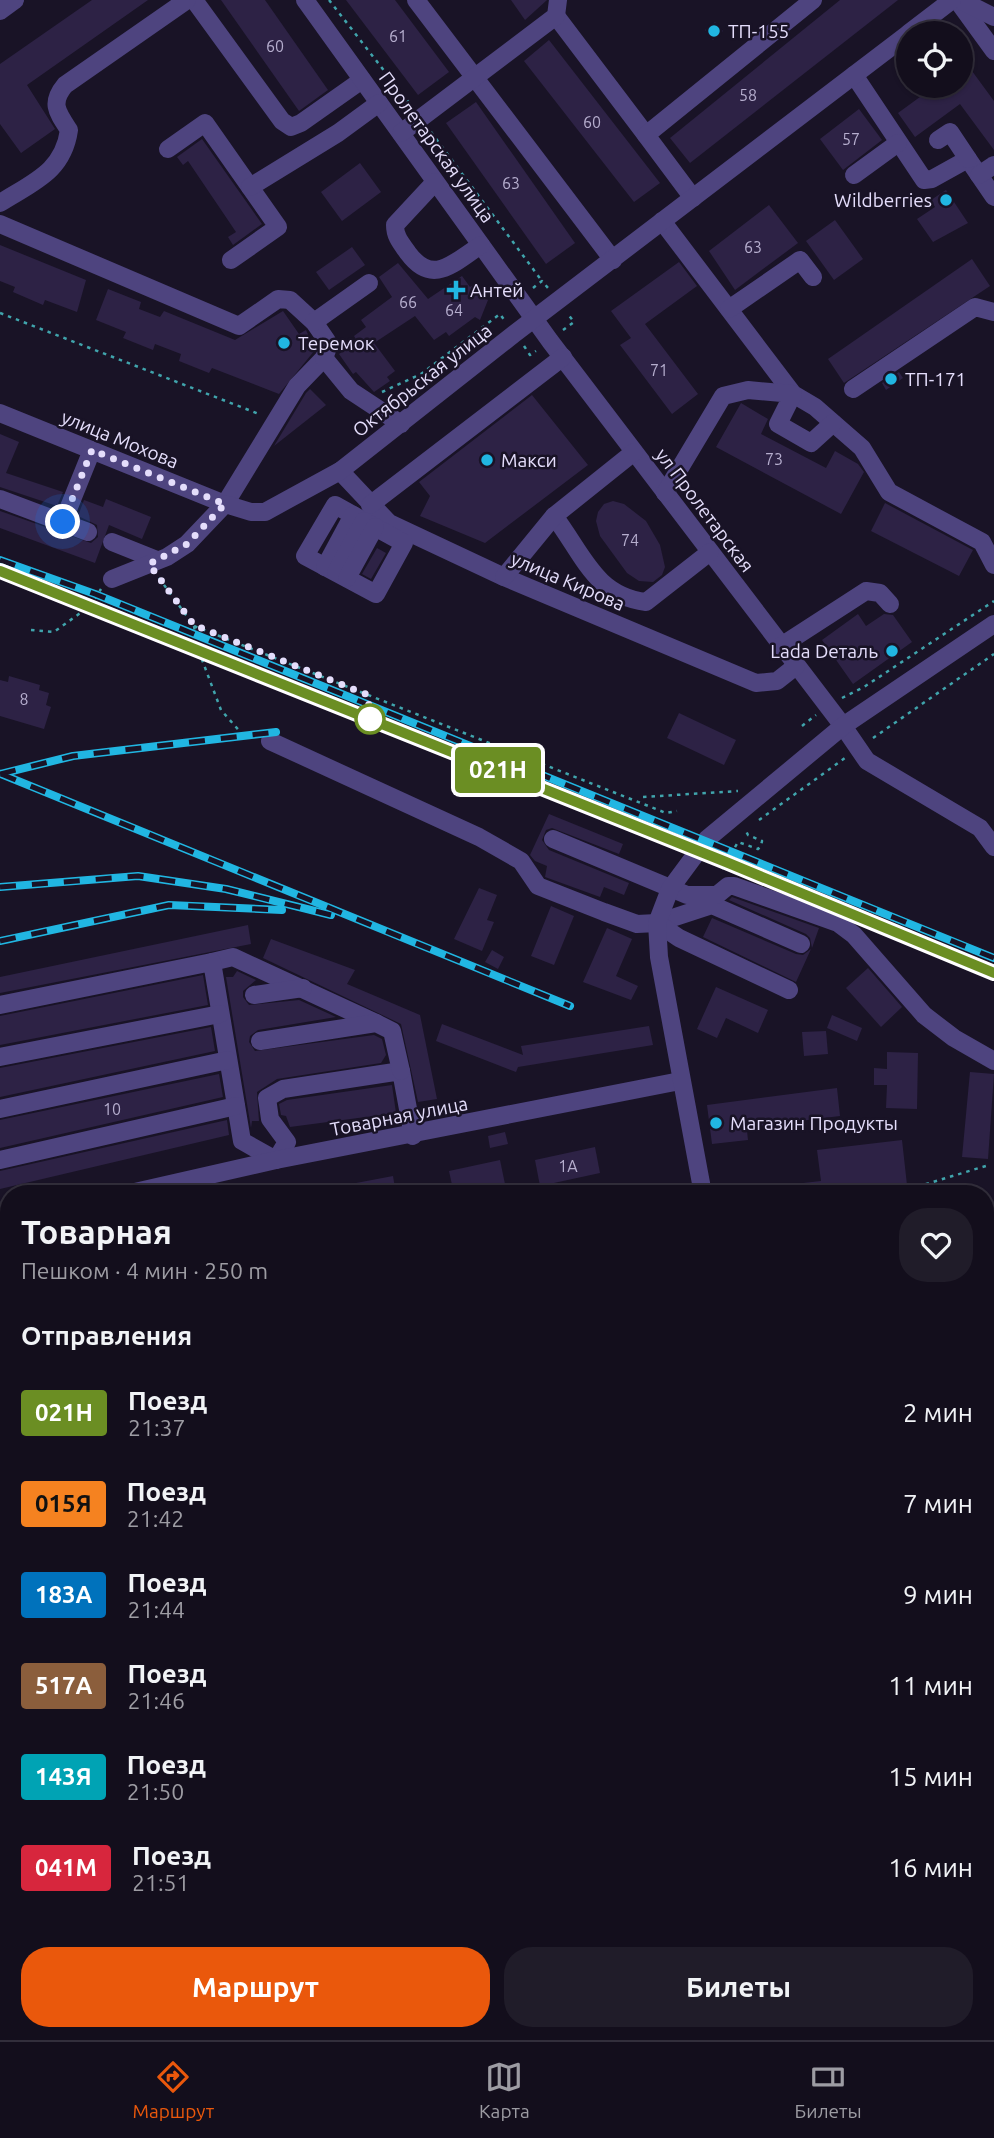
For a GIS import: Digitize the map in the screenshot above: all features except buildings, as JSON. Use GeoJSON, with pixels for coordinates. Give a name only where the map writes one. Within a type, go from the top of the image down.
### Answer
{"type":"FeatureCollection","features":[{"type":"Feature","properties":{"kind":"street"},"geometry":{"type":"LineString","coordinates":[[0,11],[15,0]]}},
{"type":"Feature","properties":{"kind":"street"},"geometry":{"type":"LineString","coordinates":[[0,203],[57,165],[62,157],[69,130],[55,108],[56,96],[65,85],[187,0]]}},
{"type":"Feature","properties":{"kind":"street"},"geometry":{"type":"LineString","coordinates":[[194,0],[282,121],[291,127],[301,123],[362,80]]}},
{"type":"Feature","properties":{"kind":"street","name":"Пролетарская улица"},"geometry":{"type":"LineString","coordinates":[[305,0],[534,319]]}},
{"type":"Feature","properties":{"kind":"street"},"geometry":{"type":"LineString","coordinates":[[416,0],[613,260]]}},
{"type":"Feature","properties":{"kind":"street"},"geometry":{"type":"LineString","coordinates":[[646,135],[813,0]]}},
{"type":"Feature","properties":{"kind":"street"},"geometry":{"type":"LineString","coordinates":[[956,0],[994,17]]}},
{"type":"Feature","properties":{"kind":"street"},"geometry":{"type":"LineString","coordinates":[[956,0],[994,51]]}},
{"type":"Feature","properties":{"kind":"street","name":"Октябрьская улица"},"geometry":{"type":"LineString","coordinates":[[927,21],[956,0]]}},
{"type":"Feature","properties":{"kind":"street"},"geometry":{"type":"LineString","coordinates":[[401,133],[474,79],[557,8],[693,198]]}},
{"type":"Feature","properties":{"kind":"street","name":"Октябрьская улица"},"geometry":{"type":"LineString","coordinates":[[225,504],[251,512],[265,512],[340,471],[514,334],[896,44]]}},
{"type":"Feature","properties":{"kind":"street"},"geometry":{"type":"LineString","coordinates":[[854,75],[924,180],[932,179],[968,159]]}},
{"type":"Feature","properties":{"kind":"street"},"geometry":{"type":"LineString","coordinates":[[250,187],[338,133],[379,103]]}},
{"type":"Feature","properties":{"kind":"street"},"geometry":{"type":"LineString","coordinates":[[167,149],[205,123],[278,227],[231,260]]}},
{"type":"Feature","properties":{"kind":"street"},"geometry":{"type":"LineString","coordinates":[[938,140],[950,132],[994,197]]}},
{"type":"Feature","properties":{"kind":"street"},"geometry":{"type":"LineString","coordinates":[[854,175],[898,143]]}},
{"type":"Feature","properties":{"kind":"street"},"geometry":{"type":"LineString","coordinates":[[979,175],[994,164]]}},
{"type":"Feature","properties":{"kind":"street"},"geometry":{"type":"LineString","coordinates":[[435,182],[395,225],[395,235],[418,267],[431,272],[442,270],[481,245]]}},
{"type":"Feature","properties":{"kind":"street"},"geometry":{"type":"LineString","coordinates":[[662,221],[793,394],[833,423],[862,449],[889,492],[988,537],[994,565]]}},
{"type":"Feature","properties":{"kind":"street"},"geometry":{"type":"LineString","coordinates":[[0,224],[239,326],[284,298],[314,322],[327,341],[324,358],[297,386],[225,504],[187,544],[112,579]]}},
{"type":"Feature","properties":{"kind":"street"},"geometry":{"type":"LineString","coordinates":[[729,309],[800,260],[813,277]]}},
{"type":"Feature","properties":{"kind":"street"},"geometry":{"type":"LineString","coordinates":[[314,322],[369,283]]}},
{"type":"Feature","properties":{"kind":"street"},"geometry":{"type":"LineString","coordinates":[[853,389],[975,307],[994,312]]}},
{"type":"Feature","properties":{"kind":"street","name":"ул Пролетарская"},"geometry":{"type":"LineString","coordinates":[[534,319],[843,726],[857,750],[867,761],[980,828],[994,847]]}},
{"type":"Feature","properties":{"kind":"street"},"geometry":{"type":"LineString","coordinates":[[324,358],[351,391],[401,424]]}},
{"type":"Feature","properties":{"kind":"street"},"geometry":{"type":"LineString","coordinates":[[341,575],[371,520],[563,358]]}},
{"type":"Feature","properties":{"kind":"street"},"geometry":{"type":"LineString","coordinates":[[665,493],[723,396],[748,390],[793,394]]}},
{"type":"Feature","properties":{"kind":"street"},"geometry":{"type":"LineString","coordinates":[[793,394],[778,424],[811,443],[833,423]]}},
{"type":"Feature","properties":{"kind":"street","name":"улица Мохова"},"geometry":{"type":"LineString","coordinates":[[0,413],[225,504]]}},
{"type":"Feature","properties":{"kind":"street"},"geometry":{"type":"LineString","coordinates":[[63,522],[92,450]]}},
{"type":"Feature","properties":{"kind":"street"},"geometry":{"type":"LineString","coordinates":[[504,577],[554,516],[634,452]]}},
{"type":"Feature","properties":{"kind":"street","name":"улица Кирова"},"geometry":{"type":"LineString","coordinates":[[340,471],[371,520],[504,577],[756,683],[777,681],[796,666]]}},
{"type":"Feature","properties":{"kind":"street"},"geometry":{"type":"LineString","coordinates":[[0,499],[88,531]]}},
{"type":"Feature","properties":{"kind":"street"},"geometry":{"type":"LineString","coordinates":[[335,505],[371,520],[404,542],[376,594],[305,556],[335,505]]}},
{"type":"Feature","properties":{"kind":"street"},"geometry":{"type":"LineString","coordinates":[[554,516],[606,589],[625,599],[646,602],[710,552]]}},
{"type":"Feature","properties":{"kind":"street"},"geometry":{"type":"LineString","coordinates":[[113,542],[153,562]]}},
{"type":"Feature","properties":{"kind":"street"},"geometry":{"type":"LineString","coordinates":[[781,646],[866,591],[880,593],[890,604]]}},
{"type":"Feature","properties":{"kind":"street"},"geometry":{"type":"LineString","coordinates":[[701,1185],[659,957],[657,923],[670,889],[707,839],[771,789],[843,726],[994,624]]}},
{"type":"Feature","properties":{"kind":"street"},"geometry":{"type":"LineString","coordinates":[[270,741],[480,837],[521,861],[538,886],[637,924],[657,923],[712,905],[801,944]]}},
{"type":"Feature","properties":{"kind":"street"},"geometry":{"type":"LineString","coordinates":[[553,839],[687,895],[717,895],[728,886],[734,886],[838,923],[855,935],[924,1015],[954,1038],[994,1061]]}},
{"type":"Feature","properties":{"kind":"street"},"geometry":{"type":"LineString","coordinates":[[657,923],[679,938],[789,990]]}},
{"type":"Feature","properties":{"kind":"street"},"geometry":{"type":"LineString","coordinates":[[0,1006],[233,957],[392,1031],[413,1136]]}},
{"type":"Feature","properties":{"kind":"street"},"geometry":{"type":"LineString","coordinates":[[212,962],[242,1141],[276,1160],[287,1142],[270,1119],[267,1098],[283,1089],[401,1071]]}},
{"type":"Feature","properties":{"kind":"street"},"geometry":{"type":"LineString","coordinates":[[254,995],[303,988]]}},
{"type":"Feature","properties":{"kind":"street"},"geometry":{"type":"LineString","coordinates":[[0,1057],[220,1014]]}},
{"type":"Feature","properties":{"kind":"street"},"geometry":{"type":"LineString","coordinates":[[260,1041],[376,1023]]}},
{"type":"Feature","properties":{"kind":"street"},"geometry":{"type":"LineString","coordinates":[[0,1109],[228,1059]]}},
{"type":"Feature","properties":{"kind":"street","name":"Товарная улица"},"geometry":{"type":"LineString","coordinates":[[166,1185],[276,1160],[413,1136],[680,1081]]}},
{"type":"Feature","properties":{"kind":"street"},"geometry":{"type":"LineString","coordinates":[[0,1160],[236,1106]]}},
{"type":"Feature","properties":{"kind":"path"},"geometry":{"type":"LineString","coordinates":[[329,0],[574,322],[530,355],[500,314],[421,374],[363,399]]}},
{"type":"Feature","properties":{"kind":"path"},"geometry":{"type":"LineString","coordinates":[[520,299],[542,281]]}},
{"type":"Feature","properties":{"kind":"path"},"geometry":{"type":"LineString","coordinates":[[0,313],[275,420]]}},
{"type":"Feature","properties":{"kind":"path"},"geometry":{"type":"LineString","coordinates":[[153,562],[194,625],[198,649],[221,710],[243,736]]}},
{"type":"Feature","properties":{"kind":"path"},"geometry":{"type":"LineString","coordinates":[[31,630],[54,632],[90,606],[95,594],[112,579]]}},
{"type":"Feature","properties":{"kind":"path"},"geometry":{"type":"LineString","coordinates":[[802,726],[827,706],[864,687],[994,601]]}},
{"type":"Feature","properties":{"kind":"path"},"geometry":{"type":"LineString","coordinates":[[194,625],[666,813],[677,811]]}},
{"type":"Feature","properties":{"kind":"path"},"geometry":{"type":"LineString","coordinates":[[643,797],[771,789]]}},
{"type":"Feature","properties":{"kind":"path"},"geometry":{"type":"LineString","coordinates":[[923,1185],[989,1165]]}},
{"type":"Feature","properties":{"kind":"railway"},"geometry":{"type":"LineString","coordinates":[[0,560],[95,594],[994,958]]}},
{"type":"Feature","properties":{"kind":"railway"},"geometry":{"type":"LineString","coordinates":[[0,571],[726,862],[994,973]]}},
{"type":"Feature","properties":{"kind":"railway"},"geometry":{"type":"LineString","coordinates":[[0,774],[73,756],[276,732]]}},
{"type":"Feature","properties":{"kind":"railway"},"geometry":{"type":"LineString","coordinates":[[1,774],[570,1006]]}},
{"type":"Feature","properties":{"kind":"railway"},"geometry":{"type":"LineString","coordinates":[[0,887],[138,876],[226,889],[331,915]]}},
{"type":"Feature","properties":{"kind":"railway"},"geometry":{"type":"LineString","coordinates":[[0,941],[169,905],[282,910]]}},
{"type":"Feature","properties":{"kind":"train","name":"021Н"},"geometry":{"type":"LineString","coordinates":[[0,571],[726,862],[994,973]]}},
{"type":"Feature","properties":{"kind":"place","name":"ТП-155"},"geometry":{"type":"Point","coordinates":[714,31]}},
{"type":"Feature","properties":{"kind":"place","name":"Wildberries"},"geometry":{"type":"Point","coordinates":[946,200]}},
{"type":"Feature","properties":{"kind":"place","name":"Антей"},"geometry":{"type":"Point","coordinates":[456,290]}},
{"type":"Feature","properties":{"kind":"place","name":"Теремок"},"geometry":{"type":"Point","coordinates":[284,343]}},
{"type":"Feature","properties":{"kind":"place","name":"ТП-171"},"geometry":{"type":"Point","coordinates":[891,379]}},
{"type":"Feature","properties":{"kind":"place","name":"Макси"},"geometry":{"type":"Point","coordinates":[487,460]}},
{"type":"Feature","properties":{"kind":"place","name":"Lada Dеталь"},"geometry":{"type":"Point","coordinates":[892,651]}},
{"type":"Feature","properties":{"kind":"place","name":"Магазин Продукты"},"geometry":{"type":"Point","coordinates":[716,1123]}},
{"type":"Feature","properties":{"kind":"route"},"geometry":{"type":"LineString","coordinates":[[63,522],[92,450],[225,504],[187,544],[167,557],[149,564],[194,625],[368,695],[370,719]]}}]}
